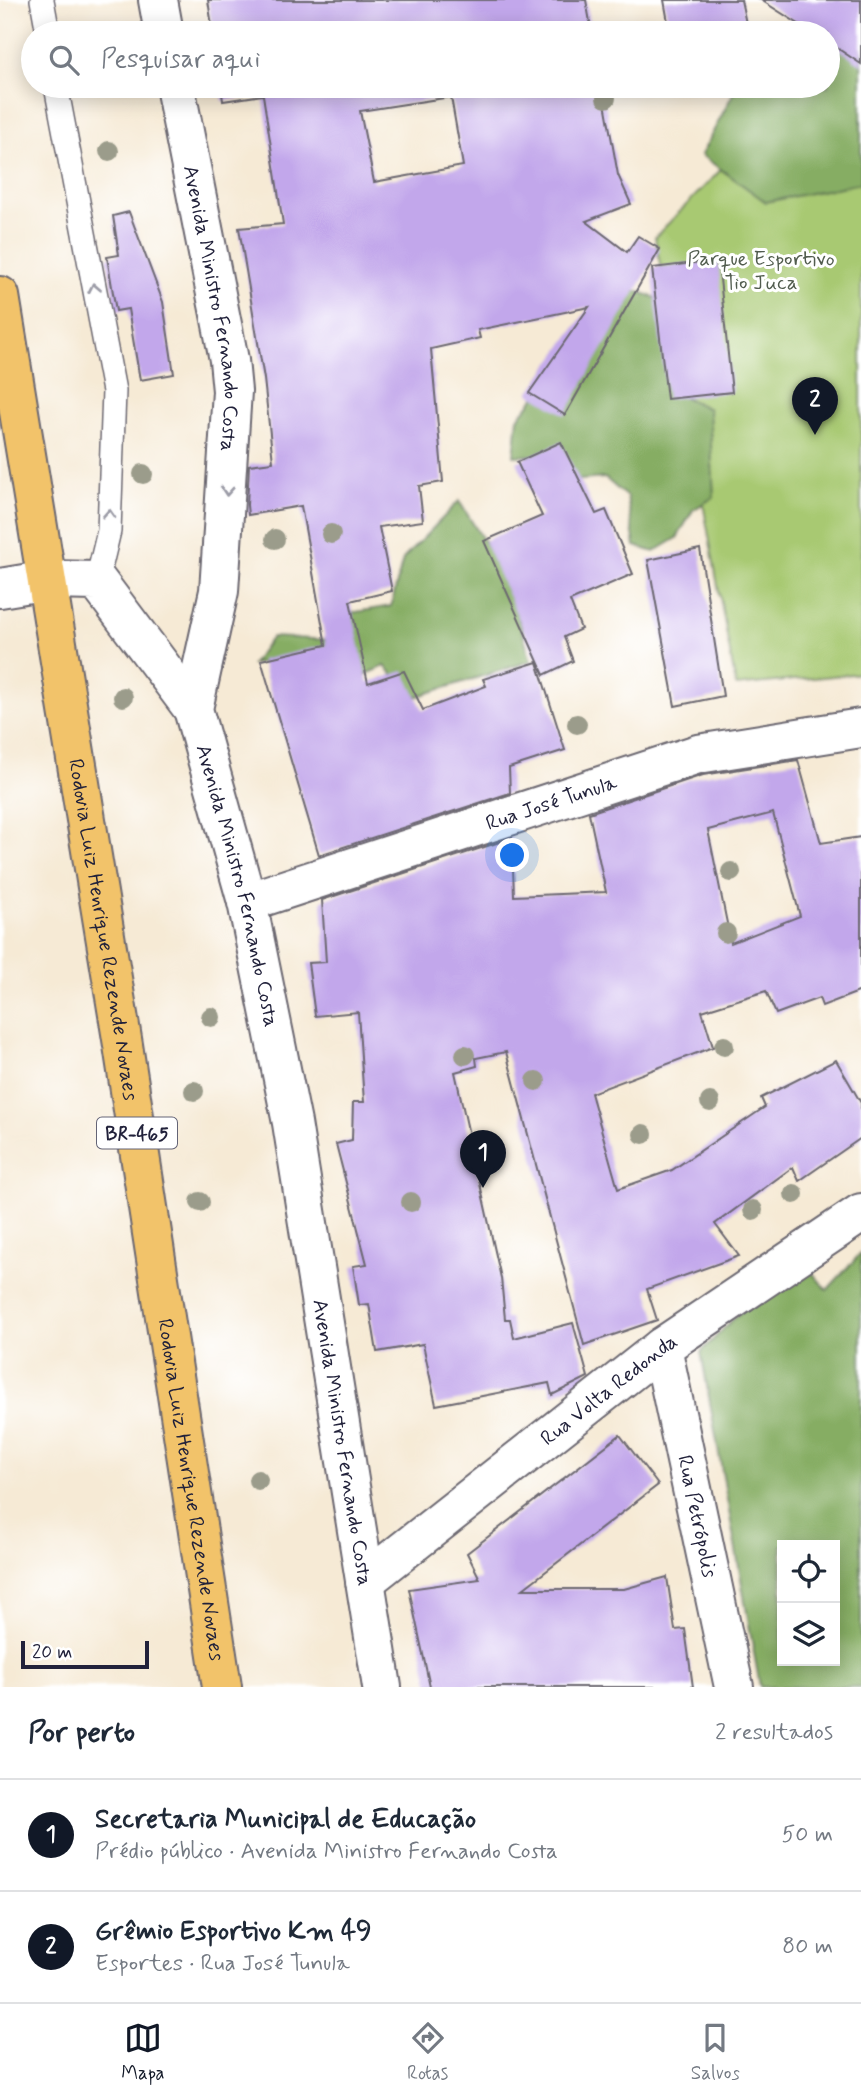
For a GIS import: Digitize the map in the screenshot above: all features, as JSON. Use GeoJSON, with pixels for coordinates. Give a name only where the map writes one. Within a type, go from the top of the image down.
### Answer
{"type":"FeatureCollection","features":[{"type":"Feature","properties":{"kind":"highway","name":"Rodovia Luiz Henrique Rezende Novaes"},"geometry":{"type":"LineString","coordinates":[[0,296],[123,1045],[222,1687]]}},
{"type":"Feature","properties":{"kind":"street"},"geometry":{"type":"LineString","coordinates":[[158,0],[162,21]]}},
{"type":"Feature","properties":{"kind":"street","name":"Avenida Ministro Fernando Costa"},"geometry":{"type":"LineString","coordinates":[[177,98],[229,360],[232,391],[219,591],[192,709],[247,902],[294,1136],[382,1687]]}},
{"type":"Feature","properties":{"kind":"street"},"geometry":{"type":"LineString","coordinates":[[0,588],[48,580],[97,581],[192,709]]}},
{"type":"Feature","properties":{"kind":"street","name":"Rua José Tunula"},"geometry":{"type":"LineString","coordinates":[[247,902],[698,754],[861,728]]}},
{"type":"Feature","properties":{"kind":"street","name":"Rua Volta Redonda"},"geometry":{"type":"LineString","coordinates":[[365,1581],[662,1347],[861,1213]]}},
{"type":"Feature","properties":{"kind":"street","name":"Rua Petrópolis"},"geometry":{"type":"LineString","coordinates":[[662,1347],[734,1687]]}},
{"type":"Feature","properties":{"kind":"lane"},"geometry":{"type":"LineString","coordinates":[[42,0],[46,21]]}},
{"type":"Feature","properties":{"kind":"lane"},"geometry":{"type":"LineString","coordinates":[[58,98],[114,391],[108,531],[97,581]]}},
{"type":"Feature","properties":{"kind":"green space"},"geometry":{"type":"Polygon","coordinates":[[[840,47],[861,48],[861,183],[766,202],[701,155],[731,98],[840,98],[840,47]]]}},
{"type":"Feature","properties":{"kind":"green space","name":"Parque Esportivo Tio Juca"},"geometry":{"type":"Polygon","coordinates":[[[861,135],[861,673],[736,686],[655,237],[742,148],[861,135]]]}},
{"type":"Feature","properties":{"kind":"green space"},"geometry":{"type":"Polygon","coordinates":[[[626,287],[667,302],[676,393],[709,409],[714,497],[693,510],[677,538],[654,552],[635,546],[627,497],[605,478],[569,481],[552,455],[514,456],[518,418],[626,287]]]}},
{"type":"Feature","properties":{"kind":"green space"},"geometry":{"type":"Polygon","coordinates":[[[459,501],[507,578],[531,661],[415,697],[385,666],[309,700],[292,660],[252,664],[272,637],[333,640],[332,616],[391,606],[403,559],[459,501]]]}},
{"type":"Feature","properties":{"kind":"green space"},"geometry":{"type":"Polygon","coordinates":[[[861,1253],[861,1687],[760,1687],[701,1352],[736,1316],[805,1264],[827,1290],[861,1253]]]}},
{"type":"Feature","properties":{"kind":"building"},"geometry":{"type":"Polygon","coordinates":[[[208,0],[586,0],[590,21],[211,21],[208,0]]]}},
{"type":"Feature","properties":{"kind":"building"},"geometry":{"type":"Polygon","coordinates":[[[664,0],[741,0],[745,21],[668,21],[664,0]]]}},
{"type":"Feature","properties":{"kind":"building"},"geometry":{"type":"Polygon","coordinates":[[[761,0],[861,0],[861,64],[840,50],[840,21],[794,21],[761,0]]]}},
{"type":"Feature","properties":{"kind":"building"},"geometry":{"type":"Polygon","coordinates":[[[263,98],[444,98],[360,111],[374,182],[463,166],[451,98],[604,98],[618,175],[631,204],[586,221],[627,252],[638,236],[660,249],[565,415],[529,393],[589,307],[478,330],[480,338],[431,349],[443,482],[419,486],[423,521],[379,527],[392,591],[350,601],[368,683],[404,671],[423,710],[486,686],[483,679],[537,662],[565,750],[509,768],[510,793],[319,855],[261,660],[326,645],[301,506],[248,515],[247,505],[249,465],[273,462],[264,379],[239,228],[283,224],[263,98]]]}},
{"type":"Feature","properties":{"kind":"building"},"geometry":{"type":"Polygon","coordinates":[[[129,212],[163,302],[174,374],[140,380],[128,309],[116,311],[107,257],[119,255],[113,216],[129,212]]]}},
{"type":"Feature","properties":{"kind":"building"},"geometry":{"type":"Polygon","coordinates":[[[718,260],[732,392],[667,399],[652,268],[718,260]]]}},
{"type":"Feature","properties":{"kind":"building"},"geometry":{"type":"Polygon","coordinates":[[[561,442],[596,514],[606,510],[633,574],[570,601],[581,629],[564,637],[573,661],[544,675],[484,541],[542,516],[517,462],[561,442]]]}},
{"type":"Feature","properties":{"kind":"building"},"geometry":{"type":"Polygon","coordinates":[[[700,549],[723,696],[675,706],[648,560],[700,549]]]}},
{"type":"Feature","properties":{"kind":"building"},"geometry":{"type":"Polygon","coordinates":[[[798,760],[821,843],[861,837],[861,991],[822,1006],[819,998],[776,1014],[766,991],[702,1011],[713,1047],[591,1093],[618,1189],[672,1170],[765,1107],[761,1098],[836,1060],[861,1103],[861,1138],[799,1181],[793,1167],[715,1224],[739,1256],[647,1289],[657,1320],[584,1345],[506,1052],[476,1058],[477,1066],[455,1072],[501,1278],[505,1319],[510,1319],[514,1338],[573,1323],[588,1377],[552,1395],[549,1383],[436,1405],[423,1344],[377,1352],[369,1304],[359,1305],[353,1266],[367,1264],[336,1144],[352,1140],[353,1102],[364,1102],[358,1012],[315,1016],[308,963],[326,962],[322,900],[512,838],[514,896],[606,892],[589,813],[703,775],[798,760]],[[773,813],[708,830],[731,943],[800,916],[773,813]]]}},
{"type":"Feature","properties":{"kind":"building"},"geometry":{"type":"Polygon","coordinates":[[[620,1435],[658,1485],[523,1589],[624,1589],[667,1577],[675,1630],[685,1629],[693,1687],[430,1687],[409,1589],[480,1579],[467,1553],[620,1435]]]}},
{"type":"Feature","properties":{"kind":"place","name":"Grêmio Esportivo Km 49"},"geometry":{"type":"Point","coordinates":[815,435]}},
{"type":"Feature","properties":{"kind":"place","name":"Secretaria Municipal de Educação"},"geometry":{"type":"Point","coordinates":[483,1188]}}]}
